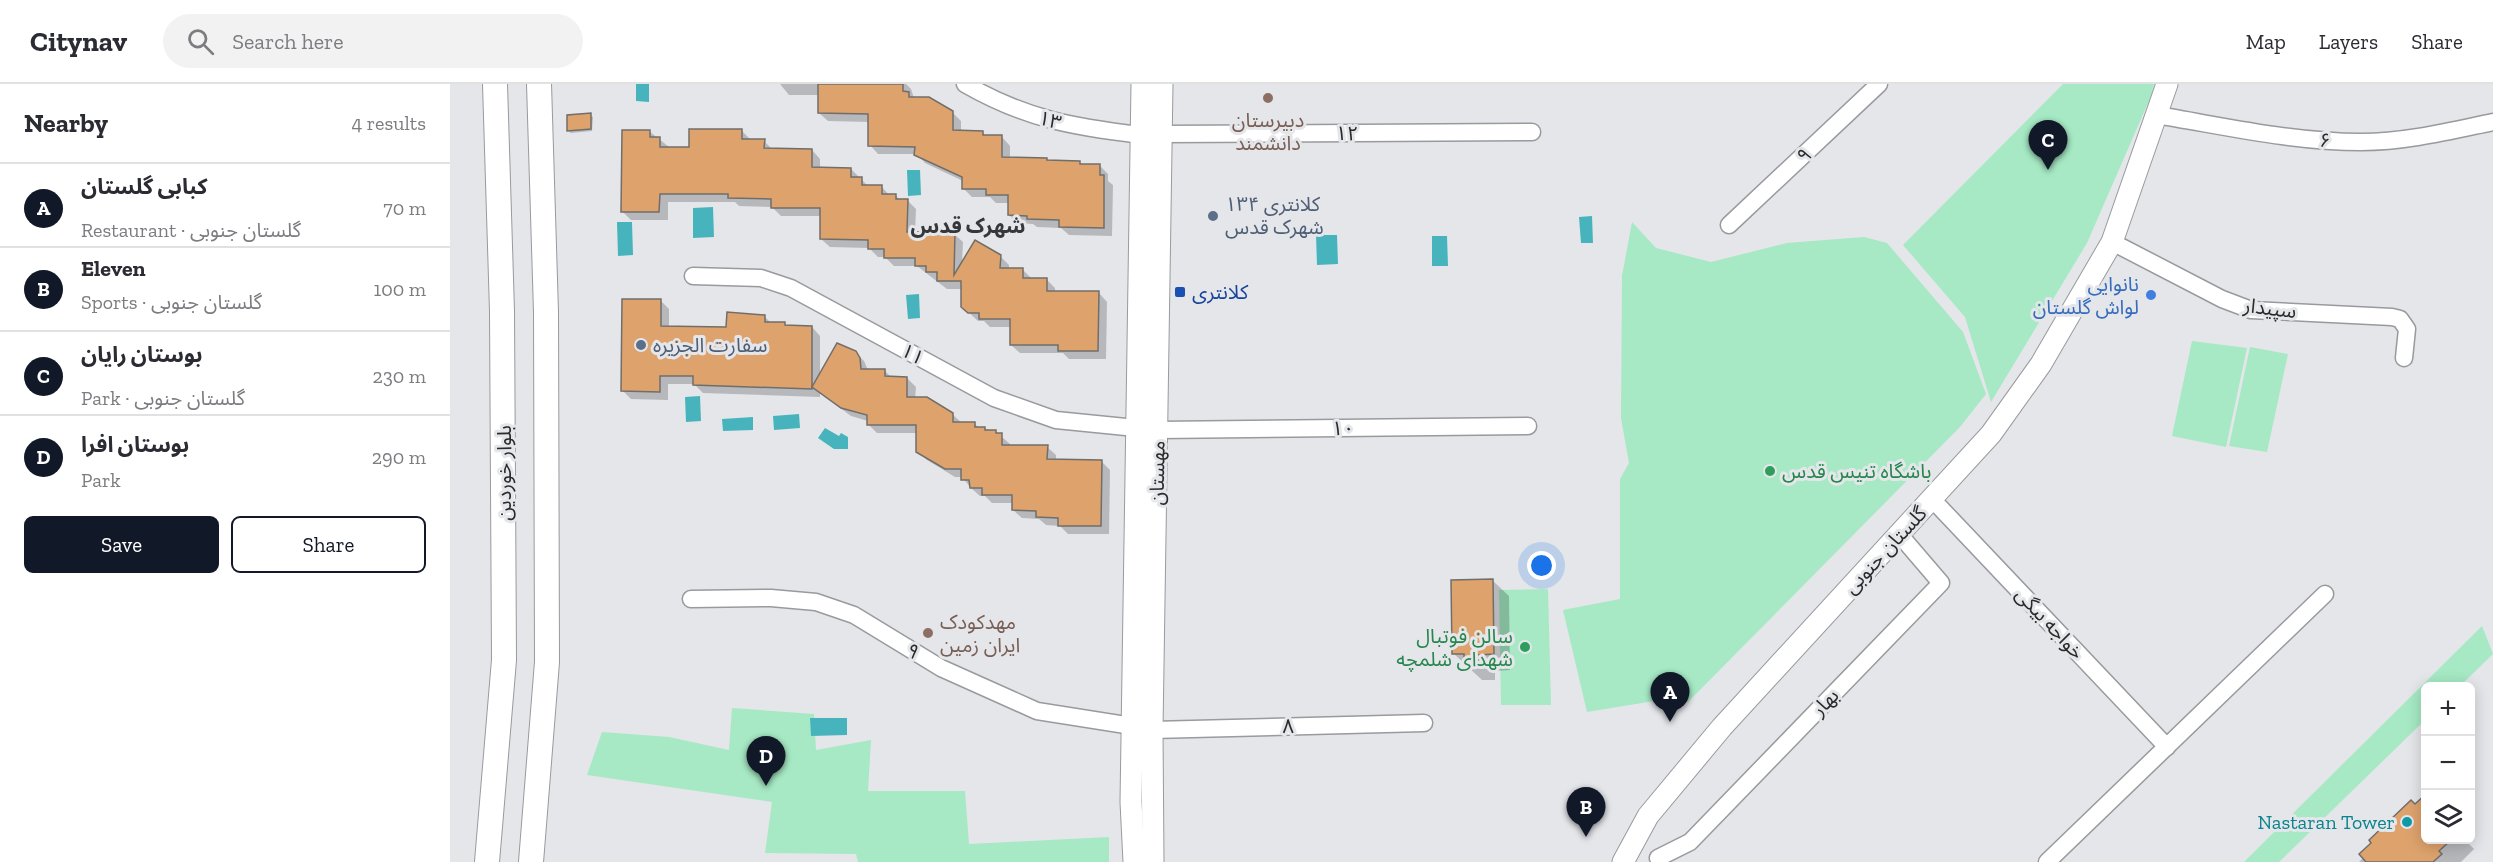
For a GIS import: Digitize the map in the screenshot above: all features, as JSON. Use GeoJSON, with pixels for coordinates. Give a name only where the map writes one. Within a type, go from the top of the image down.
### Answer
{"type":"FeatureCollection","features":[{"type":"Feature","properties":{"kind":"main road","name":"بلوار خوردین"},"geometry":{"type":"LineString","coordinates":[[487,862],[504,660],[502,311],[495,84]]}},
{"type":"Feature","properties":{"kind":"main road"},"geometry":{"type":"LineString","coordinates":[[531,862],[547,662],[546,312],[539,84]]}},
{"type":"Feature","properties":{"kind":"street","name":"۱۳"},"geometry":{"type":"LineString","coordinates":[[965,84],[1030,115],[1049,121],[1078,128],[1151,134]]}},
{"type":"Feature","properties":{"kind":"street"},"geometry":{"type":"LineString","coordinates":[[1134,862],[1131,802],[1142,728],[1136,428],[1151,134],[1142,84]]}},
{"type":"Feature","properties":{"kind":"street","name":"مهستان"},"geometry":{"type":"LineString","coordinates":[[1153,862],[1142,728],[1158,430],[1151,134],[1162,84]]}},
{"type":"Feature","properties":{"kind":"street","name":"۹"},"geometry":{"type":"LineString","coordinates":[[1729,225],[1879,84]]}},
{"type":"Feature","properties":{"kind":"street","name":"گلستان جنوبی"},"geometry":{"type":"LineString","coordinates":[[1623,862],[1648,816],[1715,736],[1991,434],[2041,364],[2112,242],[2167,84]]}},
{"type":"Feature","properties":{"kind":"street","name":"۶"},"geometry":{"type":"LineString","coordinates":[[2156,115],[2305,139],[2362,142],[2416,138],[2493,122]]}},
{"type":"Feature","properties":{"kind":"street","name":"۱۲"},"geometry":{"type":"LineString","coordinates":[[1151,134],[1532,132]]}},
{"type":"Feature","properties":{"kind":"street","name":"سپیدار"},"geometry":{"type":"LineString","coordinates":[[2112,242],[2222,299],[2251,310],[2391,317],[2400,320],[2407,329],[2404,358]]}},
{"type":"Feature","properties":{"kind":"street","name":"۱۱"},"geometry":{"type":"LineString","coordinates":[[693,276],[761,278],[791,288],[994,398],[1056,420],[1136,428]]}},
{"type":"Feature","properties":{"kind":"street","name":"۱۰"},"geometry":{"type":"LineString","coordinates":[[1158,430],[1528,426]]}},
{"type":"Feature","properties":{"kind":"street"},"geometry":{"type":"LineString","coordinates":[[1136,428],[1158,430]]}},
{"type":"Feature","properties":{"kind":"street","name":"خواجه بیگی"},"geometry":{"type":"LineString","coordinates":[[1932,499],[2167,747]]}},
{"type":"Feature","properties":{"kind":"street","name":"بهار"},"geometry":{"type":"LineString","coordinates":[[1658,858],[1690,842],[1941,583],[1899,534]]}},
{"type":"Feature","properties":{"kind":"street"},"geometry":{"type":"LineString","coordinates":[[2048,862],[2325,594]]}},
{"type":"Feature","properties":{"kind":"street","name":"۹"},"geometry":{"type":"LineString","coordinates":[[691,599],[771,598],[816,602],[854,615],[941,668],[1037,711],[1142,728]]}},
{"type":"Feature","properties":{"kind":"street","name":"۸"},"geometry":{"type":"LineString","coordinates":[[1142,728],[1424,723]]}},
{"type":"Feature","properties":{"kind":"green space"},"geometry":{"type":"Polygon","coordinates":[[[2063,84],[2154,84],[2151,96],[2087,243],[1991,402],[1965,317],[1903,245],[2063,84]]]}},
{"type":"Feature","properties":{"kind":"green space","name":"باشگاه تنیس قدس"},"geometry":{"type":"Polygon","coordinates":[[[1632,222],[1656,248],[1711,262],[1787,243],[1864,237],[1887,243],[1963,332],[1986,394],[1960,427],[1688,702],[1654,701],[1587,712],[1563,610],[1620,599],[1620,479],[1629,463],[1621,418],[1622,276],[1632,222]]]}},
{"type":"Feature","properties":{"kind":"green space"},"geometry":{"type":"Polygon","coordinates":[[[2192,341],[2247,348],[2226,447],[2172,436],[2192,341]]]}},
{"type":"Feature","properties":{"kind":"green space"},"geometry":{"type":"Polygon","coordinates":[[[2250,347],[2288,354],[2267,452],[2229,446],[2250,347]]]}},
{"type":"Feature","properties":{"kind":"green space","name":"سالن فوتبال شهدای شلمچه"},"geometry":{"type":"Polygon","coordinates":[[[1548,589],[1551,705],[1501,705],[1499,590],[1548,589]]]}},
{"type":"Feature","properties":{"kind":"green space"},"geometry":{"type":"Polygon","coordinates":[[[2482,626],[2493,654],[2464,682],[2426,682],[2482,626]]]}},
{"type":"Feature","properties":{"kind":"green space"},"geometry":{"type":"Polygon","coordinates":[[[2421,686],[2421,724],[2279,862],[2244,862],[2421,686]]]}},
{"type":"Feature","properties":{"kind":"green space"},"geometry":{"type":"Polygon","coordinates":[[[732,708],[814,714],[816,750],[871,740],[868,791],[965,791],[969,844],[1109,837],[1109,862],[858,862],[856,854],[765,853],[772,802],[587,775],[602,732],[669,737],[729,750],[732,708]]]}},
{"type":"Feature","properties":{"kind":"water"},"geometry":{"type":"Polygon","coordinates":[[[636,84],[649,84],[649,102],[636,101],[636,84]]]}},
{"type":"Feature","properties":{"kind":"water"},"geometry":{"type":"Polygon","coordinates":[[[907,170],[920,170],[921,195],[908,196],[907,170]]]}},
{"type":"Feature","properties":{"kind":"water"},"geometry":{"type":"Polygon","coordinates":[[[713,207],[714,237],[693,238],[693,208],[713,207]]]}},
{"type":"Feature","properties":{"kind":"water"},"geometry":{"type":"Polygon","coordinates":[[[1592,216],[1593,243],[1581,243],[1579,217],[1592,216]]]}},
{"type":"Feature","properties":{"kind":"water"},"geometry":{"type":"Polygon","coordinates":[[[617,222],[632,222],[633,255],[618,256],[617,222]]]}},
{"type":"Feature","properties":{"kind":"water"},"geometry":{"type":"Polygon","coordinates":[[[1316,235],[1337,235],[1338,264],[1317,265],[1316,235]]]}},
{"type":"Feature","properties":{"kind":"water"},"geometry":{"type":"Polygon","coordinates":[[[1432,236],[1447,236],[1448,266],[1432,266],[1432,236]]]}},
{"type":"Feature","properties":{"kind":"water"},"geometry":{"type":"Polygon","coordinates":[[[919,294],[920,318],[908,319],[906,295],[919,294]]]}},
{"type":"Feature","properties":{"kind":"water"},"geometry":{"type":"Polygon","coordinates":[[[700,396],[701,421],[686,422],[685,397],[700,396]]]}},
{"type":"Feature","properties":{"kind":"water"},"geometry":{"type":"Polygon","coordinates":[[[799,414],[800,428],[774,430],[773,416],[799,414]]]}},
{"type":"Feature","properties":{"kind":"water"},"geometry":{"type":"Polygon","coordinates":[[[753,417],[753,430],[723,431],[722,419],[753,417]]]}},
{"type":"Feature","properties":{"kind":"water"},"geometry":{"type":"Polygon","coordinates":[[[825,428],[839,436],[841,433],[848,437],[848,449],[834,449],[818,438],[825,428]]]}},
{"type":"Feature","properties":{"kind":"water"},"geometry":{"type":"Polygon","coordinates":[[[810,718],[847,718],[847,735],[811,736],[810,718]]]}},
{"type":"Feature","properties":{"kind":"building"},"geometry":{"type":"Polygon","coordinates":[[[818,84],[903,84],[903,91],[909,92],[909,97],[929,97],[953,111],[953,130],[983,131],[983,135],[1002,135],[1002,157],[1047,158],[1047,160],[1080,161],[1080,164],[1100,164],[1100,175],[1104,175],[1104,228],[1059,227],[1059,220],[1027,219],[1027,216],[1008,215],[1008,195],[986,195],[986,189],[962,189],[962,177],[914,155],[915,147],[868,146],[868,114],[818,113],[818,84]]]}},
{"type":"Feature","properties":{"kind":"building"},"geometry":{"type":"Polygon","coordinates":[[[591,113],[591,129],[567,131],[567,115],[591,113]]]}},
{"type":"Feature","properties":{"kind":"building"},"geometry":{"type":"Polygon","coordinates":[[[689,129],[742,129],[742,139],[765,139],[764,148],[812,149],[812,167],[851,168],[851,177],[862,177],[862,185],[882,185],[882,194],[896,194],[896,199],[908,199],[907,232],[955,232],[954,275],[975,240],[1001,255],[1000,268],[1023,268],[1023,278],[1047,278],[1047,291],[1099,291],[1098,351],[1058,351],[1058,345],[1010,345],[1010,319],[979,319],[979,313],[968,313],[961,307],[961,281],[937,281],[937,272],[926,272],[926,266],[915,266],[915,258],[884,258],[884,249],[868,249],[868,240],[820,239],[820,208],[771,208],[771,199],[728,198],[728,194],[660,194],[659,212],[621,212],[622,130],[650,130],[650,137],[660,137],[660,147],[689,147],[689,129]]]}},
{"type":"Feature","properties":{"kind":"building"},"geometry":{"type":"Polygon","coordinates":[[[622,299],[661,299],[661,326],[726,327],[727,312],[765,315],[765,322],[812,326],[812,389],[693,385],[693,376],[660,376],[660,392],[621,391],[622,299]]]}},
{"type":"Feature","properties":{"kind":"building"},"geometry":{"type":"Polygon","coordinates":[[[837,343],[856,351],[860,358],[861,369],[885,369],[885,376],[907,377],[907,397],[927,397],[953,413],[953,422],[975,422],[975,427],[985,427],[985,430],[996,430],[996,433],[1002,433],[1002,445],[1048,445],[1047,459],[1102,460],[1101,526],[1058,526],[1058,518],[1036,517],[1036,511],[1012,510],[1012,495],[982,495],[982,488],[970,488],[969,480],[961,480],[961,469],[945,469],[916,452],[916,425],[867,425],[867,415],[841,408],[812,387],[837,343]]]}},
{"type":"Feature","properties":{"kind":"building"},"geometry":{"type":"Polygon","coordinates":[[[1493,579],[1494,654],[1479,655],[1479,664],[1464,665],[1464,654],[1452,654],[1451,580],[1493,579]]]}},
{"type":"Feature","properties":{"kind":"building","name":"Nastaran Tower"},"geometry":{"type":"Polygon","coordinates":[[[2421,799],[2421,844],[2447,844],[2439,851],[2442,854],[2433,862],[2366,862],[2359,854],[2371,843],[2369,840],[2411,800],[2415,804],[2421,799]]]}},
{"type":"Feature","properties":{"kind":"place","name":"دبیرستان دانشمند"},"geometry":{"type":"Point","coordinates":[1268,98]}},
{"type":"Feature","properties":{"kind":"place","name":"بوستان رایان"},"geometry":{"type":"Point","coordinates":[2048,170]}},
{"type":"Feature","properties":{"kind":"place","name":"کلانتری ۱۳۴ شهرک قدس"},"geometry":{"type":"Point","coordinates":[1213,216]}},
{"type":"Feature","properties":{"kind":"place","name":"کلانتری"},"geometry":{"type":"Point","coordinates":[1180,292]}},
{"type":"Feature","properties":{"kind":"place","name":"نانوایی لواش گلستان"},"geometry":{"type":"Point","coordinates":[2151,295]}},
{"type":"Feature","properties":{"kind":"place","name":"سفارت الجزیره"},"geometry":{"type":"Point","coordinates":[641,345]}},
{"type":"Feature","properties":{"kind":"place","name":"باشگاه تنیس قدس"},"geometry":{"type":"Point","coordinates":[1770,471]}},
{"type":"Feature","properties":{"kind":"place","name":"مهدکودک ایران زمین"},"geometry":{"type":"Point","coordinates":[928,633]}},
{"type":"Feature","properties":{"kind":"place","name":"سالن فوتبال شهدای شلمچه"},"geometry":{"type":"Point","coordinates":[1525,647]}},
{"type":"Feature","properties":{"kind":"place","name":"کبابی گلستان"},"geometry":{"type":"Point","coordinates":[1670,722]}},
{"type":"Feature","properties":{"kind":"place","name":"بوستان افرا"},"geometry":{"type":"Point","coordinates":[766,786]}},
{"type":"Feature","properties":{"kind":"place","name":"Nastaran Tower"},"geometry":{"type":"Point","coordinates":[2407,822]}},
{"type":"Feature","properties":{"kind":"place","name":"Eleven"},"geometry":{"type":"Point","coordinates":[1586,837]}},
{"type":"Feature","properties":{"kind":"district","name":"شهرک قدس"},"geometry":{"type":"Point","coordinates":[968,226]}}]}
